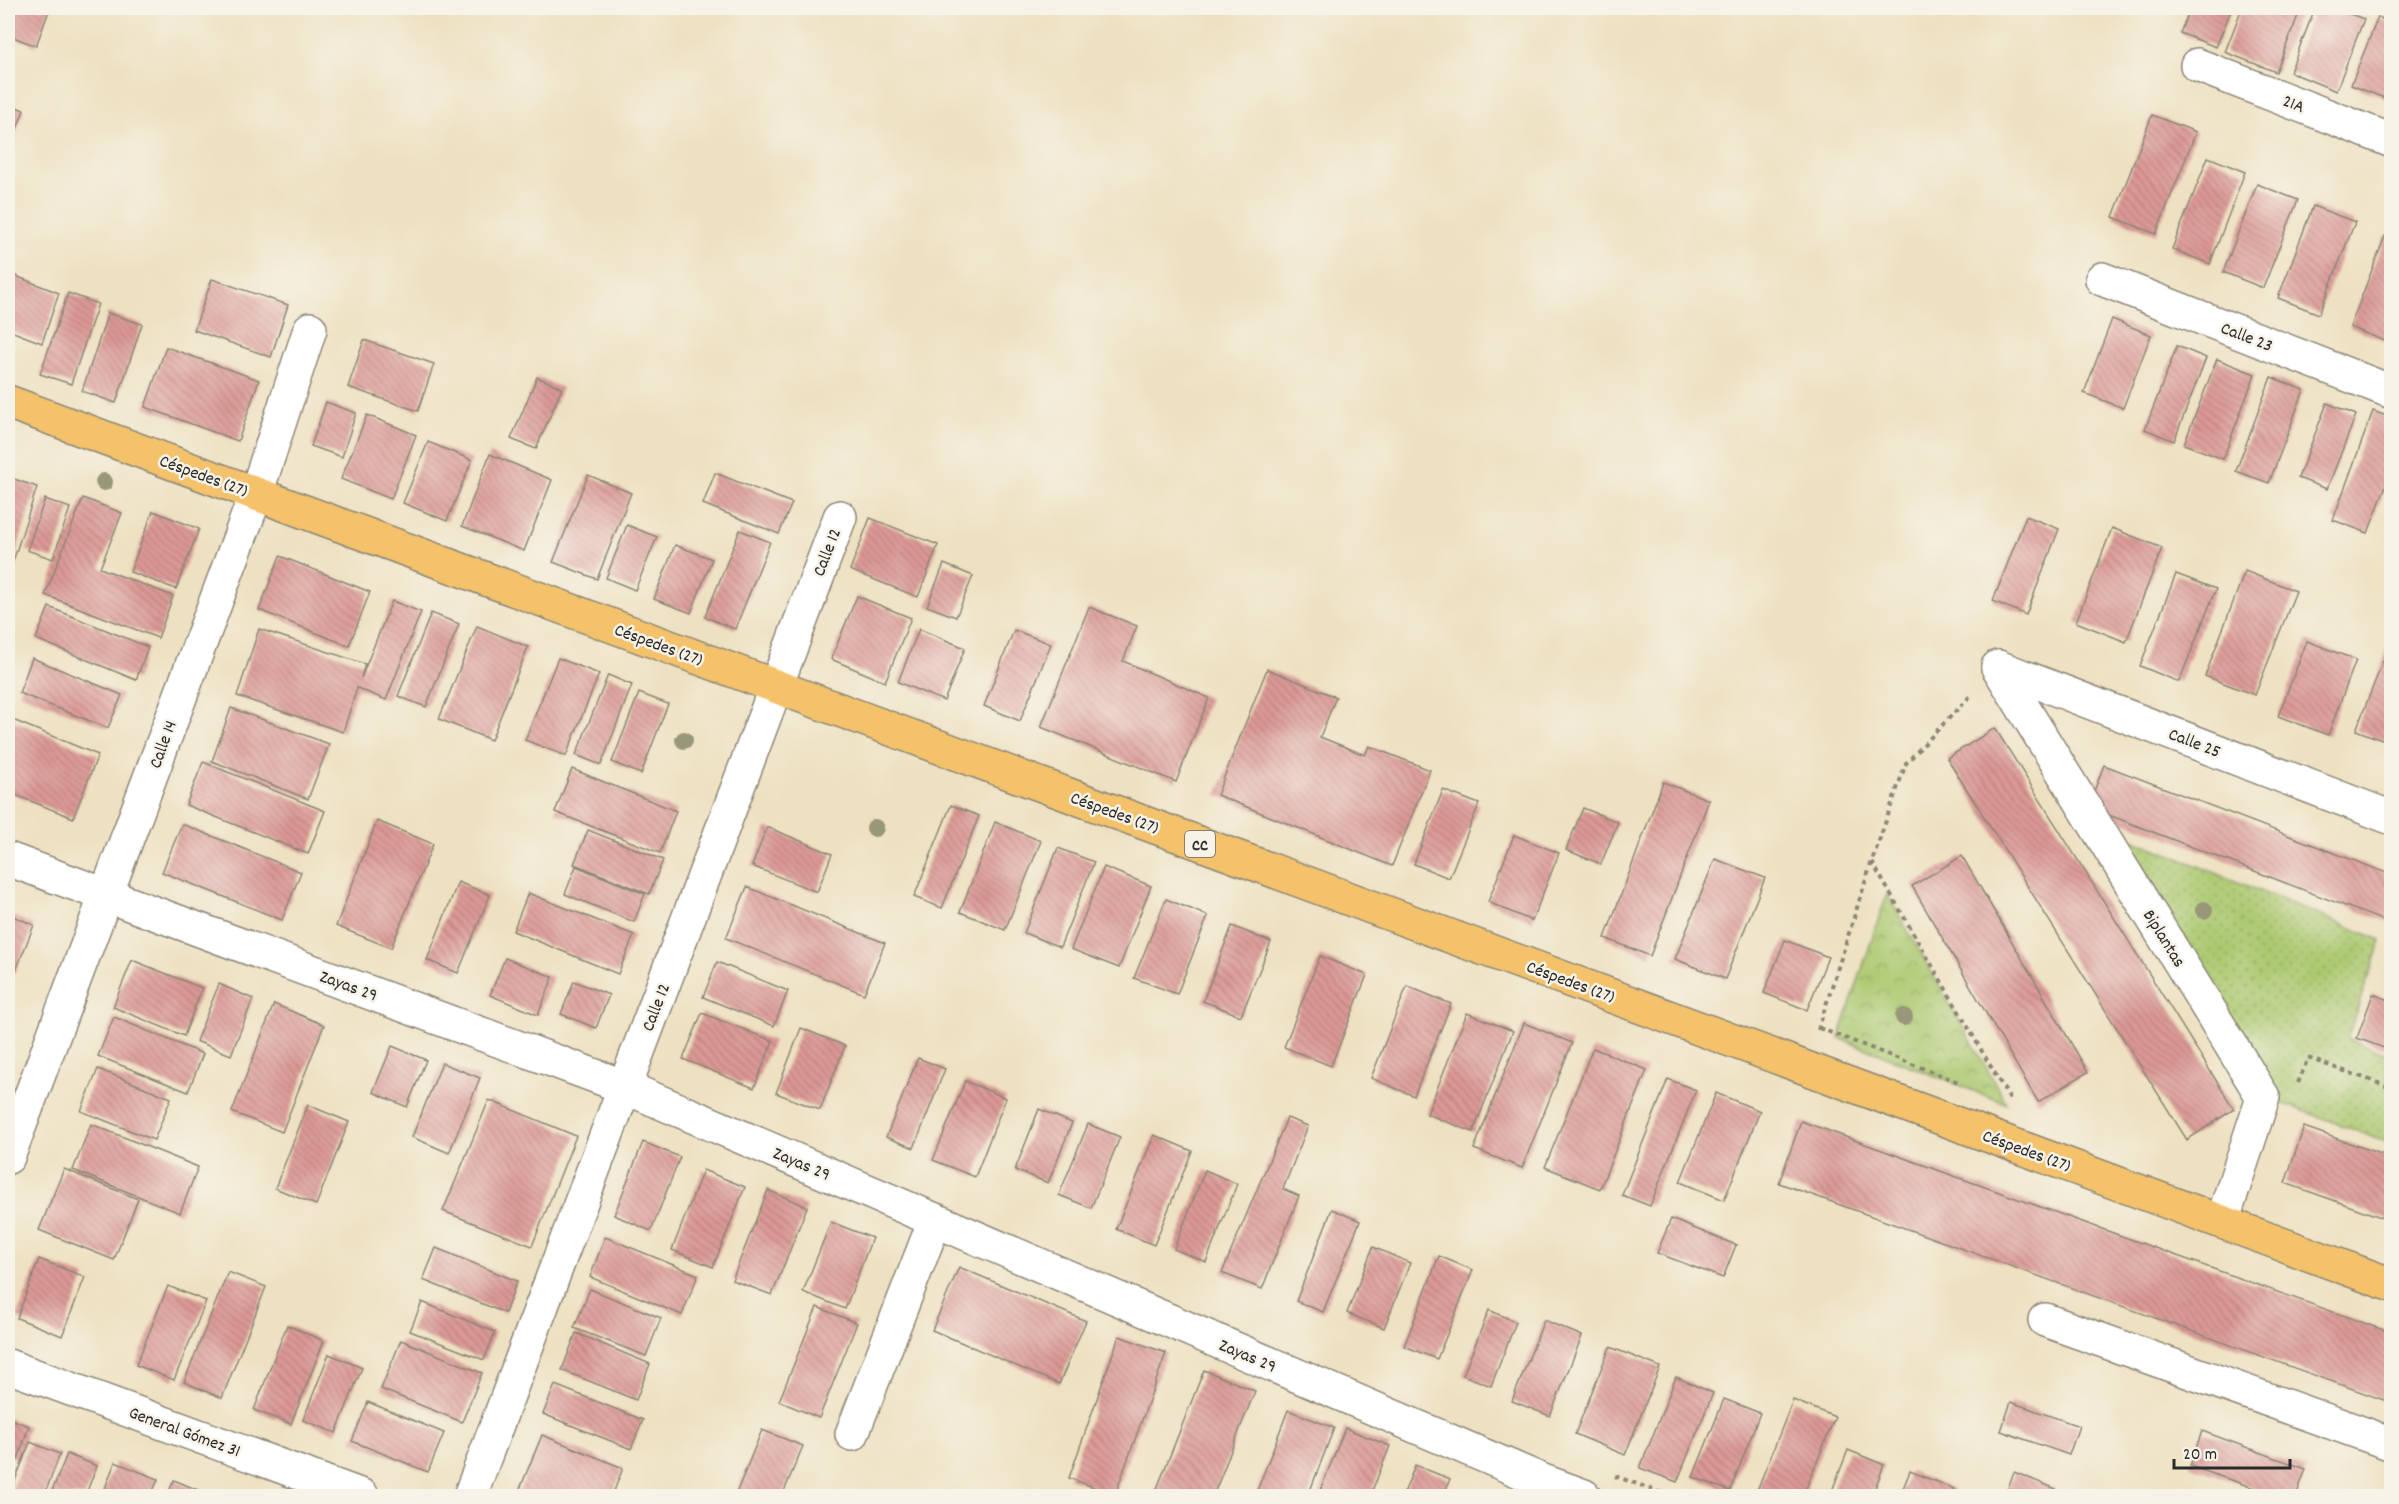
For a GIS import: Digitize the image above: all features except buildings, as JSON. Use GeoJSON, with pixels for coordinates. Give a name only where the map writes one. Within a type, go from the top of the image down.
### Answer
{"type":"FeatureCollection","features":[{"type":"Feature","properties":{"kind":"main road","name":"Céspedes (27)"},"geometry":{"type":"LineString","coordinates":[[8,402],[2391,1285]]}},
{"type":"Feature","properties":{"kind":"street","name":"21A"},"geometry":{"type":"LineString","coordinates":[[2197,65],[2391,141]]}},
{"type":"Feature","properties":{"kind":"street","name":"Calle 23"},"geometry":{"type":"LineString","coordinates":[[2102,279],[2391,392]]}},
{"type":"Feature","properties":{"kind":"street","name":"Calle 14"},"geometry":{"type":"LineString","coordinates":[[8,1157],[256,495],[310,329]]}},
{"type":"Feature","properties":{"kind":"street","name":"Calle 12"},"geometry":{"type":"LineString","coordinates":[[470,1497],[840,517]]}},
{"type":"Feature","properties":{"kind":"street","name":"Calle 25"},"geometry":{"type":"LineString","coordinates":[[1998,667],[2391,818]]}},
{"type":"Feature","properties":{"kind":"street","name":"Biplantas"},"geometry":{"type":"LineString","coordinates":[[1998,667],[2263,1097],[2222,1222]]}},
{"type":"Feature","properties":{"kind":"street","name":"Zayas 29"},"geometry":{"type":"LineString","coordinates":[[8,859],[625,1087],[1584,1497]]}},
{"type":"Feature","properties":{"kind":"street"},"geometry":{"type":"LineString","coordinates":[[852,1434],[935,1220]]}},
{"type":"Feature","properties":{"kind":"street"},"geometry":{"type":"LineString","coordinates":[[2045,1320],[2391,1444]]}},
{"type":"Feature","properties":{"kind":"street","name":"General Gómez 31"},"geometry":{"type":"LineString","coordinates":[[8,1366],[362,1497]]}},
{"type":"Feature","properties":{"kind":"path"},"geometry":{"type":"LineString","coordinates":[[1805,1068],[1906,764],[1998,667]]}},
{"type":"Feature","properties":{"kind":"path"},"geometry":{"type":"LineString","coordinates":[[1872,861],[2012,1103]]}},
{"type":"Feature","properties":{"kind":"path"},"geometry":{"type":"LineString","coordinates":[[2296,1089],[2308,1058],[2391,1088]]}},
{"type":"Feature","properties":{"kind":"green space"},"geometry":{"type":"Polygon","coordinates":[[[2112,831],[2381,940],[2347,1039],[2391,1056],[2391,1144],[2274,1100],[2112,831]]]}},
{"type":"Feature","properties":{"kind":"green space"},"geometry":{"type":"Polygon","coordinates":[[[1887,894],[2007,1104],[1839,1038],[1887,894]]]}}]}
